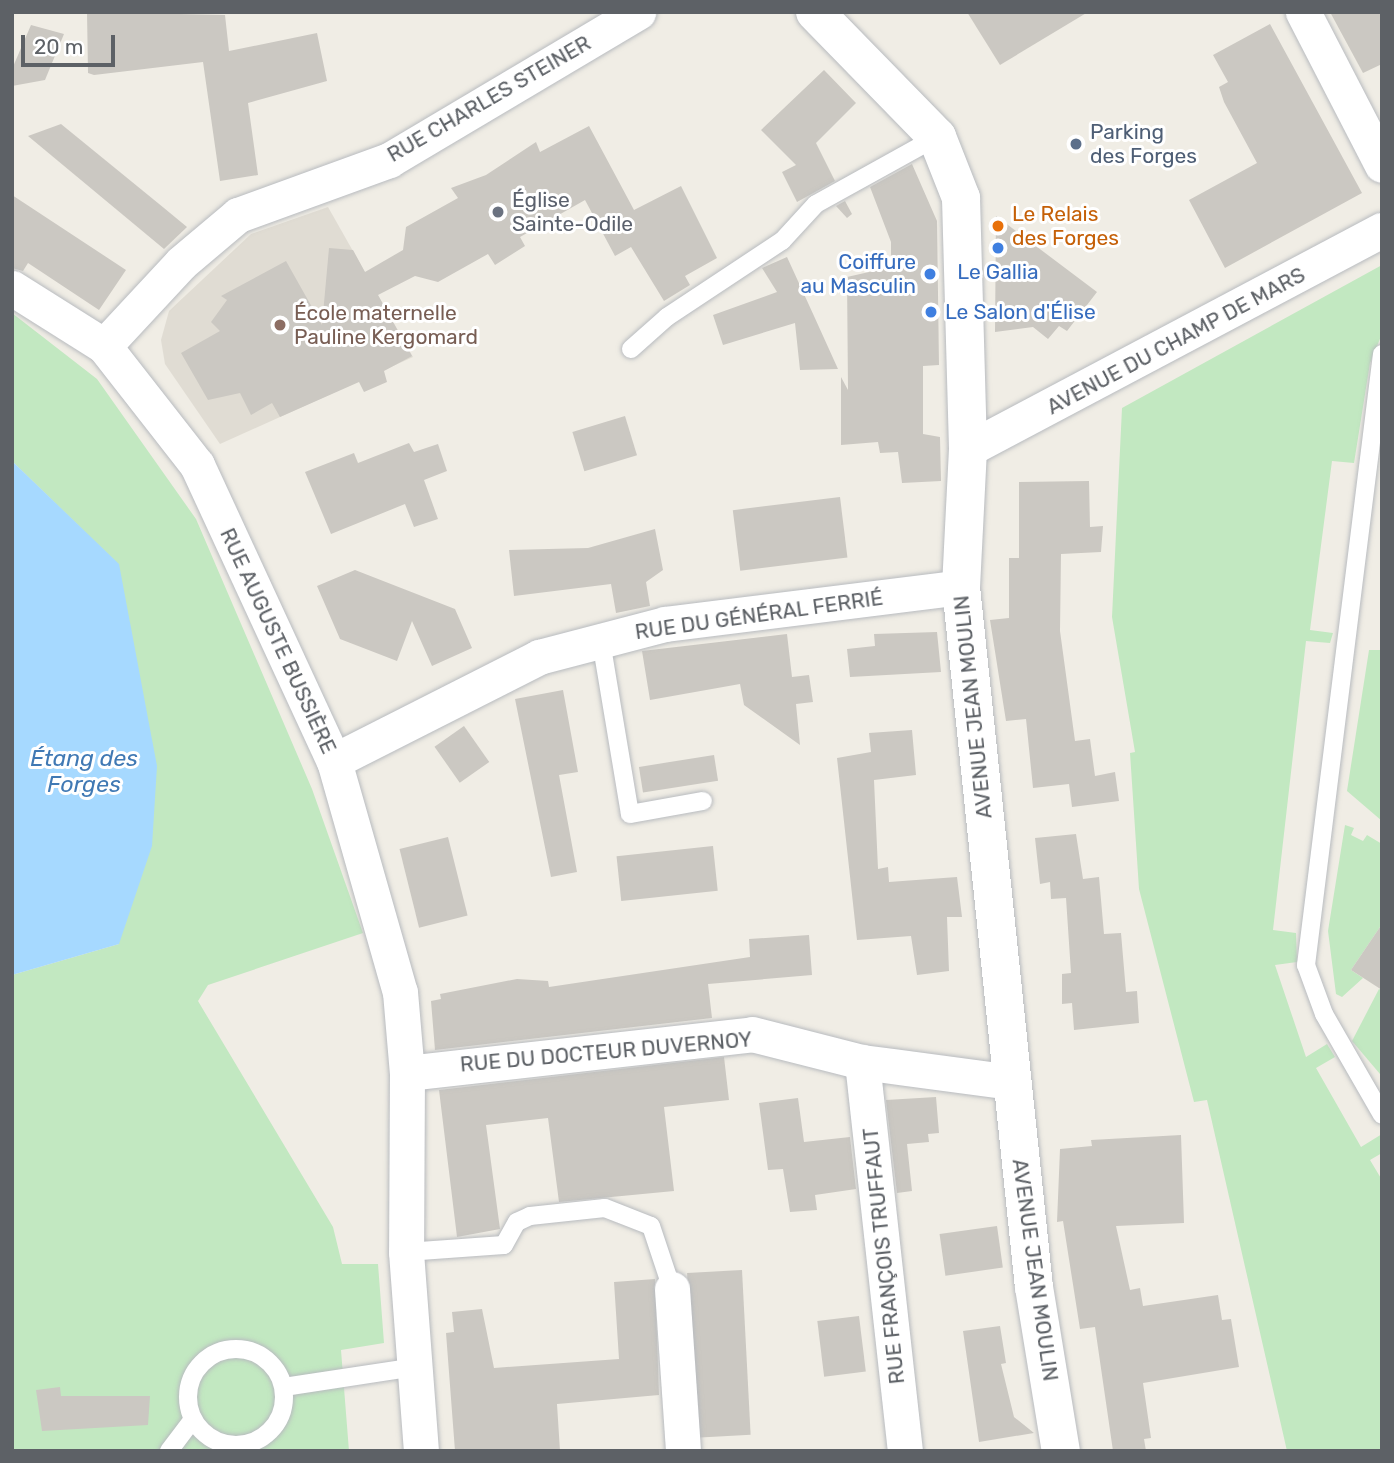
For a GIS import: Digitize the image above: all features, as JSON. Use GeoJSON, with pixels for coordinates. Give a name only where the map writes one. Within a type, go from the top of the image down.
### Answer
{"type":"FeatureCollection","features":[{"type":"Feature","properties":{"kind":"main road","name":"AVENUE JEAN MOULIN"},"geometry":{"type":"LineString","coordinates":[[815,12],[937,137],[961,198],[968,449],[961,587],[1011,1082],[1060,1451]]}},
{"type":"Feature","properties":{"kind":"street","name":"RUE CHARLES STEINER"},"geometry":{"type":"LineString","coordinates":[[104,346],[181,263],[238,215],[389,160],[638,12]]}},
{"type":"Feature","properties":{"kind":"street"},"geometry":{"type":"LineString","coordinates":[[1303,12],[1382,164]]}},
{"type":"Feature","properties":{"kind":"street","name":"AVENUE DU CHAMP DE MARS"},"geometry":{"type":"LineString","coordinates":[[968,449],[1382,230]]}},
{"type":"Feature","properties":{"kind":"street","name":"RUE AUGUSTE BUSSIÈRE"},"geometry":{"type":"LineString","coordinates":[[12,288],[104,346],[197,465],[334,761],[388,936],[407,1073],[406,1252],[421,1451]]}},
{"type":"Feature","properties":{"kind":"street","name":"RUE DU GÉNÉRAL FERRIÉ"},"geometry":{"type":"LineString","coordinates":[[334,761],[539,657],[665,624],[961,587]]}},
{"type":"Feature","properties":{"kind":"street","name":"RUE DU DOCTEUR DUVERNOY"},"geometry":{"type":"LineString","coordinates":[[407,1073],[752,1034],[862,1062],[1011,1082]]}},
{"type":"Feature","properties":{"kind":"street","name":"RUE FRANÇOIS TRUFFAUT"},"geometry":{"type":"LineString","coordinates":[[862,1062],[905,1451]]}},
{"type":"Feature","properties":{"kind":"street"},"geometry":{"type":"LineString","coordinates":[[672,1289],[683,1451]]}},
{"type":"Feature","properties":{"kind":"lane"},"geometry":{"type":"LineString","coordinates":[[631,349],[667,317],[782,241],[816,204],[937,137]]}},
{"type":"Feature","properties":{"kind":"lane"},"geometry":{"type":"LineString","coordinates":[[1382,354],[1306,965],[1324,1014],[1382,1115]]}},
{"type":"Feature","properties":{"kind":"lane"},"geometry":{"type":"LineString","coordinates":[[601,641],[630,814],[703,801]]}},
{"type":"Feature","properties":{"kind":"lane"},"geometry":{"type":"LineString","coordinates":[[406,1252],[504,1245],[517,1222],[530,1216],[605,1209],[651,1226],[672,1289]]}},
{"type":"Feature","properties":{"kind":"lane"},"geometry":{"type":"LineString","coordinates":[[222,1349],[262,1355],[284,1387],[275,1426],[257,1442],[214,1442],[192,1420],[188,1381],[200,1362],[222,1349]]}},
{"type":"Feature","properties":{"kind":"lane"},"geometry":{"type":"LineString","coordinates":[[284,1387],[414,1367]]}},
{"type":"Feature","properties":{"kind":"lane"},"geometry":{"type":"LineString","coordinates":[[169,1451],[192,1420]]}},
{"type":"Feature","properties":{"kind":"shaded area","name":"École maternelle Pauline Kergomard"},"geometry":{"type":"Polygon","coordinates":[[[328,207],[413,357],[220,444],[165,364],[161,340],[169,311],[251,234],[328,207]]]}},
{"type":"Feature","properties":{"kind":"green space"},"geometry":{"type":"Polygon","coordinates":[[[1382,265],[1382,334],[1370,363],[1354,463],[1332,461],[1310,630],[1333,633],[1330,643],[1306,641],[1273,930],[1296,933],[1297,962],[1275,965],[1306,1057],[1327,1044],[1335,1057],[1316,1068],[1361,1147],[1382,1134],[1382,1153],[1370,1160],[1382,1180],[1382,1451],[1287,1451],[1207,1100],[1194,1102],[1139,889],[1130,753],[1135,752],[1112,617],[1122,408],[1382,265]]]}},
{"type":"Feature","properties":{"kind":"green space"},"geometry":{"type":"Polygon","coordinates":[[[12,313],[97,379],[196,519],[312,789],[363,933],[208,985],[198,1001],[333,1227],[342,1264],[378,1264],[384,1343],[341,1350],[349,1451],[12,1451],[12,975],[119,944],[119,565],[12,461],[12,313]]]}},
{"type":"Feature","properties":{"kind":"green space"},"geometry":{"type":"Polygon","coordinates":[[[1369,650],[1382,650],[1382,821],[1347,791],[1369,650]]]}},
{"type":"Feature","properties":{"kind":"green space"},"geometry":{"type":"Polygon","coordinates":[[[1345,825],[1354,828],[1351,835],[1363,841],[1367,835],[1382,844],[1382,924],[1351,970],[1363,978],[1342,997],[1336,994],[1328,931],[1345,825]]]}},
{"type":"Feature","properties":{"kind":"green space"},"geometry":{"type":"Polygon","coordinates":[[[1379,989],[1382,991],[1380,1074],[1352,1041],[1379,989]]]}},
{"type":"Feature","properties":{"kind":"water","name":"Étang des Forges"},"geometry":{"type":"Polygon","coordinates":[[[12,461],[119,564],[157,766],[152,846],[119,944],[12,975],[12,461]]]}},
{"type":"Feature","properties":{"kind":"building"},"geometry":{"type":"Polygon","coordinates":[[[87,12],[225,15],[229,51],[317,33],[327,81],[248,103],[258,175],[220,181],[203,62],[94,75],[88,73],[87,12]]]}},
{"type":"Feature","properties":{"kind":"building"},"geometry":{"type":"Polygon","coordinates":[[[967,12],[1088,12],[1000,65],[967,12]]]}},
{"type":"Feature","properties":{"kind":"building"},"geometry":{"type":"Polygon","coordinates":[[[1330,12],[1382,12],[1382,64],[1363,73],[1330,12]]]}},
{"type":"Feature","properties":{"kind":"building"},"geometry":{"type":"Polygon","coordinates":[[[1270,24],[1362,193],[1225,268],[1189,200],[1257,163],[1224,102],[1219,87],[1228,82],[1213,55],[1270,24]]]}},
{"type":"Feature","properties":{"kind":"building"},"geometry":{"type":"Polygon","coordinates":[[[31,25],[64,34],[45,80],[12,86],[12,69],[31,25]]]}},
{"type":"Feature","properties":{"kind":"building"},"geometry":{"type":"Polygon","coordinates":[[[824,70],[856,103],[816,143],[835,181],[797,202],[782,172],[796,165],[761,130],[824,70]]]}},
{"type":"Feature","properties":{"kind":"building"},"geometry":{"type":"Polygon","coordinates":[[[61,124],[187,227],[164,249],[28,136],[61,124]]]}},
{"type":"Feature","properties":{"kind":"building"},"geometry":{"type":"Polygon","coordinates":[[[589,126],[634,210],[681,186],[717,258],[685,276],[690,285],[664,301],[631,247],[615,256],[585,200],[520,237],[525,246],[495,265],[488,254],[438,282],[415,276],[378,295],[412,356],[384,371],[387,382],[364,392],[359,382],[280,417],[272,403],[251,415],[240,393],[208,400],[181,353],[220,331],[211,322],[227,300],[221,296],[286,261],[322,325],[329,248],[353,250],[365,272],[403,250],[406,227],[458,198],[451,188],[486,175],[536,142],[540,152],[589,126]]]}},
{"type":"Feature","properties":{"kind":"building"},"geometry":{"type":"Polygon","coordinates":[[[912,164],[937,221],[939,365],[923,366],[923,434],[940,437],[941,481],[902,483],[898,452],[880,453],[878,442],[841,445],[841,377],[848,390],[847,277],[891,267],[891,242],[870,187],[912,164]]]}},
{"type":"Feature","properties":{"kind":"building"},"geometry":{"type":"Polygon","coordinates":[[[12,195],[126,270],[99,310],[28,263],[23,271],[12,268],[12,195]]]}},
{"type":"Feature","properties":{"kind":"building"},"geometry":{"type":"Polygon","coordinates":[[[845,201],[852,214],[847,218],[836,206],[845,201]]]}},
{"type":"Feature","properties":{"kind":"building"},"geometry":{"type":"Polygon","coordinates":[[[996,216],[1097,292],[1067,331],[1059,326],[1048,339],[1033,327],[995,332],[996,216]]]}},
{"type":"Feature","properties":{"kind":"building"},"geometry":{"type":"Polygon","coordinates":[[[787,257],[838,369],[800,370],[795,323],[723,345],[713,315],[777,292],[762,268],[787,257]]]}},
{"type":"Feature","properties":{"kind":"building"},"geometry":{"type":"Polygon","coordinates":[[[625,416],[637,455],[584,471],[572,432],[625,416]]]}},
{"type":"Feature","properties":{"kind":"building"},"geometry":{"type":"Polygon","coordinates":[[[409,443],[414,452],[438,444],[447,471],[424,480],[438,519],[414,527],[405,504],[331,534],[305,472],[354,453],[358,463],[409,443]]]}},
{"type":"Feature","properties":{"kind":"building"},"geometry":{"type":"Polygon","coordinates":[[[1089,481],[1090,527],[1103,526],[1101,552],[1061,554],[1060,631],[1075,741],[1090,739],[1095,776],[1115,772],[1119,801],[1072,807],[1069,784],[1033,788],[1026,719],[1006,721],[990,620],[1009,618],[1009,558],[1019,558],[1019,482],[1089,481]]]}},
{"type":"Feature","properties":{"kind":"building"},"geometry":{"type":"Polygon","coordinates":[[[840,497],[847,558],[740,571],[733,510],[840,497]]]}},
{"type":"Feature","properties":{"kind":"building"},"geometry":{"type":"Polygon","coordinates":[[[655,529],[663,570],[646,582],[650,606],[616,613],[611,584],[514,596],[509,550],[588,548],[655,529]]]}},
{"type":"Feature","properties":{"kind":"building"},"geometry":{"type":"Polygon","coordinates":[[[355,570],[455,609],[472,648],[432,666],[412,621],[397,661],[340,639],[317,586],[355,570]]]}},
{"type":"Feature","properties":{"kind":"building"},"geometry":{"type":"Polygon","coordinates":[[[937,632],[941,672],[850,677],[847,649],[875,646],[874,634],[937,632]]]}},
{"type":"Feature","properties":{"kind":"building"},"geometry":{"type":"Polygon","coordinates":[[[787,634],[792,677],[809,675],[813,702],[796,704],[800,745],[744,705],[740,684],[650,700],[642,651],[787,634]]]}},
{"type":"Feature","properties":{"kind":"building"},"geometry":{"type":"Polygon","coordinates":[[[563,690],[578,772],[559,775],[577,872],[551,877],[515,699],[563,690]]]}},
{"type":"Feature","properties":{"kind":"building"},"geometry":{"type":"Polygon","coordinates":[[[464,726],[489,762],[460,783],[435,747],[464,726]]]}},
{"type":"Feature","properties":{"kind":"building"},"geometry":{"type":"Polygon","coordinates":[[[912,730],[916,775],[874,780],[878,869],[888,867],[889,882],[957,877],[962,917],[947,917],[949,971],[917,975],[911,936],[857,940],[837,758],[871,752],[869,733],[912,730]]]}},
{"type":"Feature","properties":{"kind":"building"},"geometry":{"type":"Polygon","coordinates":[[[714,755],[718,781],[643,793],[639,767],[714,755]]]}},
{"type":"Feature","properties":{"kind":"building"},"geometry":{"type":"Polygon","coordinates":[[[1076,834],[1083,879],[1099,877],[1104,934],[1121,933],[1126,992],[1137,991],[1139,1023],[1074,1030],[1072,1003],[1062,1004],[1062,974],[1071,973],[1066,898],[1051,899],[1050,882],[1040,884],[1035,838],[1076,834]]]}},
{"type":"Feature","properties":{"kind":"building"},"geometry":{"type":"Polygon","coordinates":[[[448,837],[468,916],[419,928],[399,849],[448,837]]]}},
{"type":"Feature","properties":{"kind":"building"},"geometry":{"type":"Polygon","coordinates":[[[713,846],[718,891],[621,901],[617,856],[713,846]]]}},
{"type":"Feature","properties":{"kind":"building"},"geometry":{"type":"Polygon","coordinates":[[[1382,924],[1382,990],[1351,970],[1382,924]]]}},
{"type":"Feature","properties":{"kind":"building"},"geometry":{"type":"Polygon","coordinates":[[[809,935],[812,975],[708,984],[712,1018],[435,1050],[431,1001],[441,999],[440,994],[517,979],[548,981],[549,987],[750,957],[749,939],[809,935]]]}},
{"type":"Feature","properties":{"kind":"building"},"geometry":{"type":"Polygon","coordinates":[[[724,1057],[729,1100],[664,1107],[674,1191],[559,1202],[548,1118],[486,1125],[500,1229],[457,1237],[439,1090],[724,1057]]]}},
{"type":"Feature","properties":{"kind":"building"},"geometry":{"type":"Polygon","coordinates":[[[936,1097],[939,1133],[928,1134],[929,1142],[907,1144],[912,1191],[897,1193],[886,1100],[936,1097]]]}},
{"type":"Feature","properties":{"kind":"building"},"geometry":{"type":"Polygon","coordinates":[[[798,1098],[804,1142],[850,1137],[856,1189],[815,1195],[817,1210],[790,1212],[783,1169],[768,1170],[759,1103],[798,1098]]]}},
{"type":"Feature","properties":{"kind":"building"},"geometry":{"type":"Polygon","coordinates":[[[1181,1135],[1184,1223],[1116,1226],[1130,1290],[1140,1288],[1143,1306],[1218,1295],[1222,1320],[1231,1319],[1239,1367],[1143,1383],[1151,1438],[1144,1439],[1146,1451],[1113,1451],[1095,1327],[1080,1329],[1063,1221],[1057,1222],[1060,1149],[1092,1146],[1091,1140],[1181,1135]]]}},
{"type":"Feature","properties":{"kind":"building"},"geometry":{"type":"Polygon","coordinates":[[[997,1226],[1003,1268],[945,1276],[940,1234],[997,1226]]]}},
{"type":"Feature","properties":{"kind":"building"},"geometry":{"type":"Polygon","coordinates":[[[742,1270],[751,1435],[696,1438],[687,1273],[742,1270]]]}},
{"type":"Feature","properties":{"kind":"building"},"geometry":{"type":"Polygon","coordinates":[[[655,1279],[659,1395],[557,1404],[560,1451],[455,1451],[446,1333],[454,1332],[452,1312],[482,1309],[494,1368],[619,1359],[614,1282],[655,1279]]]}},
{"type":"Feature","properties":{"kind":"building"},"geometry":{"type":"Polygon","coordinates":[[[859,1316],[866,1372],[824,1377],[817,1321],[859,1316]]]}},
{"type":"Feature","properties":{"kind":"building"},"geometry":{"type":"Polygon","coordinates":[[[1000,1326],[1006,1363],[1001,1364],[1014,1417],[1034,1433],[979,1442],[963,1331],[1000,1326]]]}},
{"type":"Feature","properties":{"kind":"building"},"geometry":{"type":"Polygon","coordinates":[[[60,1387],[61,1396],[150,1396],[148,1425],[42,1431],[36,1390],[60,1387]]]}},
{"type":"Feature","properties":{"kind":"place","name":"Parking des Forges"},"geometry":{"type":"Point","coordinates":[1076,144]}},
{"type":"Feature","properties":{"kind":"place","name":"Église Sainte-Odile"},"geometry":{"type":"Point","coordinates":[498,212]}},
{"type":"Feature","properties":{"kind":"place","name":"Le Relais des Forges"},"geometry":{"type":"Point","coordinates":[998,226]}},
{"type":"Feature","properties":{"kind":"place","name":"Le Gallia"},"geometry":{"type":"Point","coordinates":[998,248]}},
{"type":"Feature","properties":{"kind":"place","name":"Coiffure au Masculin"},"geometry":{"type":"Point","coordinates":[930,274]}},
{"type":"Feature","properties":{"kind":"place","name":"Le Salon d'Élise"},"geometry":{"type":"Point","coordinates":[931,312]}},
{"type":"Feature","properties":{"kind":"place","name":"École maternelle Pauline Kergomard"},"geometry":{"type":"Point","coordinates":[280,325]}}]}
